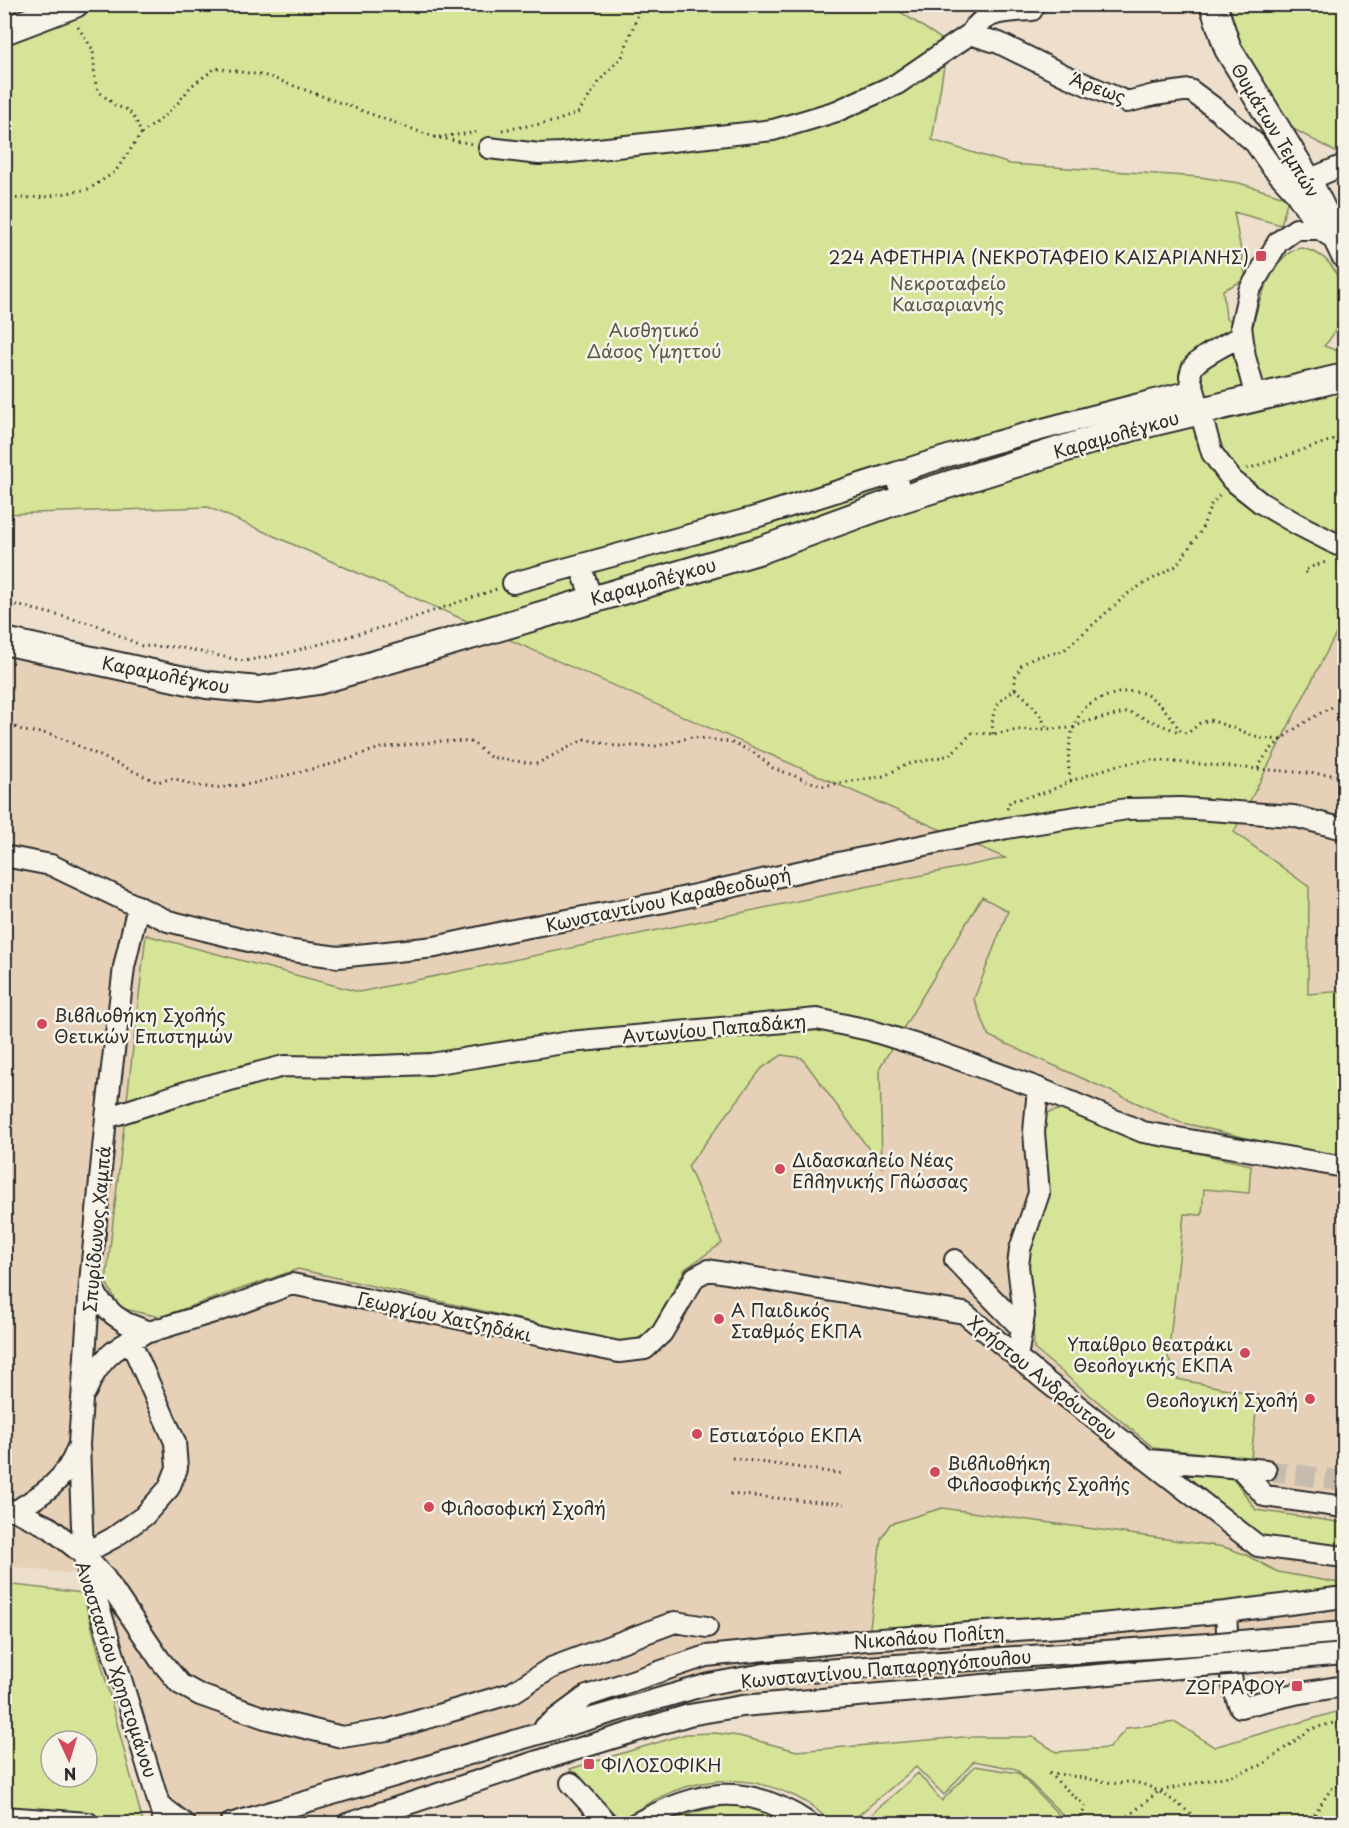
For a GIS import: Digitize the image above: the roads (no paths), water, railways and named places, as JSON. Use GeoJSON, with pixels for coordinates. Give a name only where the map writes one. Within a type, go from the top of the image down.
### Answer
{"type":"FeatureCollection","features":[{"type":"Feature","properties":{"kind":"main road","name":"Θυμάτων Τεμπών"},"geometry":{"type":"LineString","coordinates":[[1213,4],[1228,49],[1308,180],[1334,242]]}},
{"type":"Feature","properties":{"kind":"main road"},"geometry":{"type":"LineString","coordinates":[[4,31],[70,6]]}},
{"type":"Feature","properties":{"kind":"main road"},"geometry":{"type":"LineString","coordinates":[[1293,388],[1344,362]]}},
{"type":"Feature","properties":{"kind":"main road"},"geometry":{"type":"LineString","coordinates":[[1293,388],[1344,377]]}},
{"type":"Feature","properties":{"kind":"main road","name":"Καραμολέγκου"},"geometry":{"type":"LineString","coordinates":[[4,641],[207,685],[258,690],[318,681],[761,550],[902,499],[1134,427],[1198,400],[1256,397],[1293,388]]}},
{"type":"Feature","properties":{"kind":"street"},"geometry":{"type":"LineString","coordinates":[[491,137],[539,154],[772,130],[837,111],[897,84],[970,34],[977,23],[994,14],[1032,9],[1035,4]]}},
{"type":"Feature","properties":{"kind":"street","name":"Άρεως"},"geometry":{"type":"LineString","coordinates":[[970,34],[999,43],[1066,76],[1127,102],[1154,95],[1190,90],[1255,143],[1271,166],[1334,242]]}},
{"type":"Feature","properties":{"kind":"street"},"geometry":{"type":"LineString","coordinates":[[1308,180],[1344,165]]}},
{"type":"Feature","properties":{"kind":"street"},"geometry":{"type":"LineString","coordinates":[[1256,397],[1241,337],[1241,326],[1249,291],[1278,242],[1296,229],[1334,242]]}},
{"type":"Feature","properties":{"kind":"street"},"geometry":{"type":"LineString","coordinates":[[1241,337],[1225,344],[1193,367],[1190,376],[1212,453],[1232,480],[1261,503],[1340,550]]}},
{"type":"Feature","properties":{"kind":"street"},"geometry":{"type":"LineString","coordinates":[[513,583],[759,516],[1026,433],[1198,400]]}},
{"type":"Feature","properties":{"kind":"street"},"geometry":{"type":"LineString","coordinates":[[895,473],[902,499]]}},
{"type":"Feature","properties":{"kind":"street"},"geometry":{"type":"LineString","coordinates":[[580,565],[592,599]]}},
{"type":"Feature","properties":{"kind":"street","name":"Κωνσταντίνου Καραθεοδωρή"},"geometry":{"type":"LineString","coordinates":[[4,856],[51,865],[168,921],[285,950],[338,957],[435,947],[508,931],[664,903],[829,865],[1007,828],[1127,809],[1181,808],[1293,816],[1344,829]]}},
{"type":"Feature","properties":{"kind":"street","name":"Σπυρίδωνος Χαμπά"},"geometry":{"type":"LineString","coordinates":[[83,1554],[79,1444],[90,1283],[124,967],[138,906]]}},
{"type":"Feature","properties":{"kind":"street","name":"Αντωνίου Παπαδάκη"},"geometry":{"type":"LineString","coordinates":[[106,1118],[192,1090],[284,1066],[351,1067],[431,1064],[570,1042],[817,1019],[869,1030],[920,1046],[1038,1088],[1143,1132],[1344,1167]]}},
{"type":"Feature","properties":{"kind":"street"},"geometry":{"type":"LineString","coordinates":[[1017,1358],[1024,1315],[1018,1266],[1020,1249],[1039,1193],[1034,1132],[1038,1088]]}},
{"type":"Feature","properties":{"kind":"street"},"geometry":{"type":"LineString","coordinates":[[955,1260],[1022,1329]]}},
{"type":"Feature","properties":{"kind":"street","name":"Γεωργίου Χατζηδάκι"},"geometry":{"type":"LineString","coordinates":[[81,1404],[93,1373],[112,1351],[130,1340],[292,1284],[619,1352],[645,1348],[662,1333],[695,1277],[708,1270]]}},
{"type":"Feature","properties":{"kind":"street","name":"Χρήστου Ανδρόυτσου"},"geometry":{"type":"LineString","coordinates":[[708,1270],[964,1313],[1017,1358],[1258,1546],[1344,1557]]}},
{"type":"Feature","properties":{"kind":"street"},"geometry":{"type":"LineString","coordinates":[[90,1283],[100,1301],[114,1315],[126,1323],[149,1332]]}},
{"type":"Feature","properties":{"kind":"street"},"geometry":{"type":"LineString","coordinates":[[130,1340],[175,1442],[177,1468],[169,1488],[144,1516],[113,1538],[83,1554],[105,1578],[160,1660],[180,1684],[200,1695],[265,1718],[342,1737],[387,1730],[512,1693],[551,1668],[675,1622],[706,1627]]}},
{"type":"Feature","properties":{"kind":"street","name":"Αναστασίου Χρηστομάνου"},"geometry":{"type":"LineString","coordinates":[[10,1510],[51,1488],[72,1464],[79,1444]]}},
{"type":"Feature","properties":{"kind":"street"},"geometry":{"type":"LineString","coordinates":[[1148,1460],[1266,1470]]}},
{"type":"Feature","properties":{"kind":"street"},"geometry":{"type":"LineString","coordinates":[[1240,1468],[1265,1496],[1344,1507]]}},
{"type":"Feature","properties":{"kind":"street","name":"Αναστασίου Χρηστομάνου"},"geometry":{"type":"LineString","coordinates":[[10,1510],[49,1527],[83,1554],[162,1814]]}},
{"type":"Feature","properties":{"kind":"street","name":"Νικολάου Πολίτη"},"geometry":{"type":"LineString","coordinates":[[531,1737],[587,1696],[706,1656],[866,1640],[1090,1625],[1226,1612],[1344,1597]]}},
{"type":"Feature","properties":{"kind":"street"},"geometry":{"type":"LineString","coordinates":[[1226,1612],[1231,1678],[1234,1695],[1240,1707],[1295,1694],[1344,1686]]}},
{"type":"Feature","properties":{"kind":"street","name":"Κωνσταντίνου Παπαρρηγόπουλου"},"geometry":{"type":"LineString","coordinates":[[230,1824],[676,1693],[709,1684],[764,1674],[1208,1644],[1344,1632]]}},
{"type":"Feature","properties":{"kind":"street","name":"Κωνσταντίνου Παπαρρηγόπουλου"},"geometry":{"type":"LineString","coordinates":[[347,1824],[538,1761],[709,1711],[742,1706],[1344,1654]]}},
{"type":"Feature","properties":{"kind":"street"},"geometry":{"type":"LineString","coordinates":[[531,1737],[538,1761]]}},
{"type":"Feature","properties":{"kind":"street"},"geometry":{"type":"LineString","coordinates":[[571,1783],[608,1824]]}},
{"type":"Feature","properties":{"kind":"street"},"geometry":{"type":"LineString","coordinates":[[635,1824],[671,1805],[702,1797],[735,1793],[771,1802],[810,1824]]}},
{"type":"Feature","properties":{"kind":"street"},"geometry":{"type":"LineString","coordinates":[[162,1814],[185,1824]]}},
{"type":"Feature","properties":{"kind":"street"},"geometry":{"type":"LineString","coordinates":[[4,1817],[88,1823]]}},
{"type":"Feature","properties":{"kind":"tunnel"},"geometry":{"type":"LineString","coordinates":[[1266,1470],[1344,1481]]}},
{"type":"Feature","properties":{"kind":"place","name":"224 ΑΦΕΤΗΡΙΑ (ΝΕΚΡΟΤΑΦΕΙΟ ΚΑΙΣΑΡΙΑΝΗΣ)"},"geometry":{"type":"Point","coordinates":[1261,256]}},
{"type":"Feature","properties":{"kind":"place","name":"Βιβλιοθήκη Σχολής Θετικών Επιστημών"},"geometry":{"type":"Point","coordinates":[42,1024]}},
{"type":"Feature","properties":{"kind":"place","name":"Διδασκαλείο Νέας Ελληνικής Γλώσσας"},"geometry":{"type":"Point","coordinates":[780,1169]}},
{"type":"Feature","properties":{"kind":"place","name":"Α Παιδικός Σταθμός ΕΚΠΑ"},"geometry":{"type":"Point","coordinates":[719,1319]}},
{"type":"Feature","properties":{"kind":"place","name":"Υπαίθριο θεατράκι Θεολογικής ΕΚΠΑ"},"geometry":{"type":"Point","coordinates":[1245,1353]}},
{"type":"Feature","properties":{"kind":"place","name":"Θεολογική Σχολή"},"geometry":{"type":"Point","coordinates":[1310,1399]}},
{"type":"Feature","properties":{"kind":"place","name":"Εστιατόριο ΕΚΠΑ"},"geometry":{"type":"Point","coordinates":[697,1434]}},
{"type":"Feature","properties":{"kind":"place","name":"Βιβλιοθήκη Φιλοσοφικής Σχολής"},"geometry":{"type":"Point","coordinates":[935,1472]}},
{"type":"Feature","properties":{"kind":"place","name":"Φιλοσοφική Σχολή"},"geometry":{"type":"Point","coordinates":[429,1507]}},
{"type":"Feature","properties":{"kind":"place","name":"ΖΩΓΡΑΦΟΥ"},"geometry":{"type":"Point","coordinates":[1297,1686]}},
{"type":"Feature","properties":{"kind":"place","name":"ΦΙΛΟΣΟΦΙΚΗ"},"geometry":{"type":"Point","coordinates":[589,1764]}},
{"type":"Feature","properties":{"kind":"park label","name":"Νεκροταφείο Καισαριανής"},"geometry":{"type":"Point","coordinates":[948,292]}},
{"type":"Feature","properties":{"kind":"park label","name":"Αισθητικό Δάσος Υμηττού"},"geometry":{"type":"Point","coordinates":[654,339]}}]}
